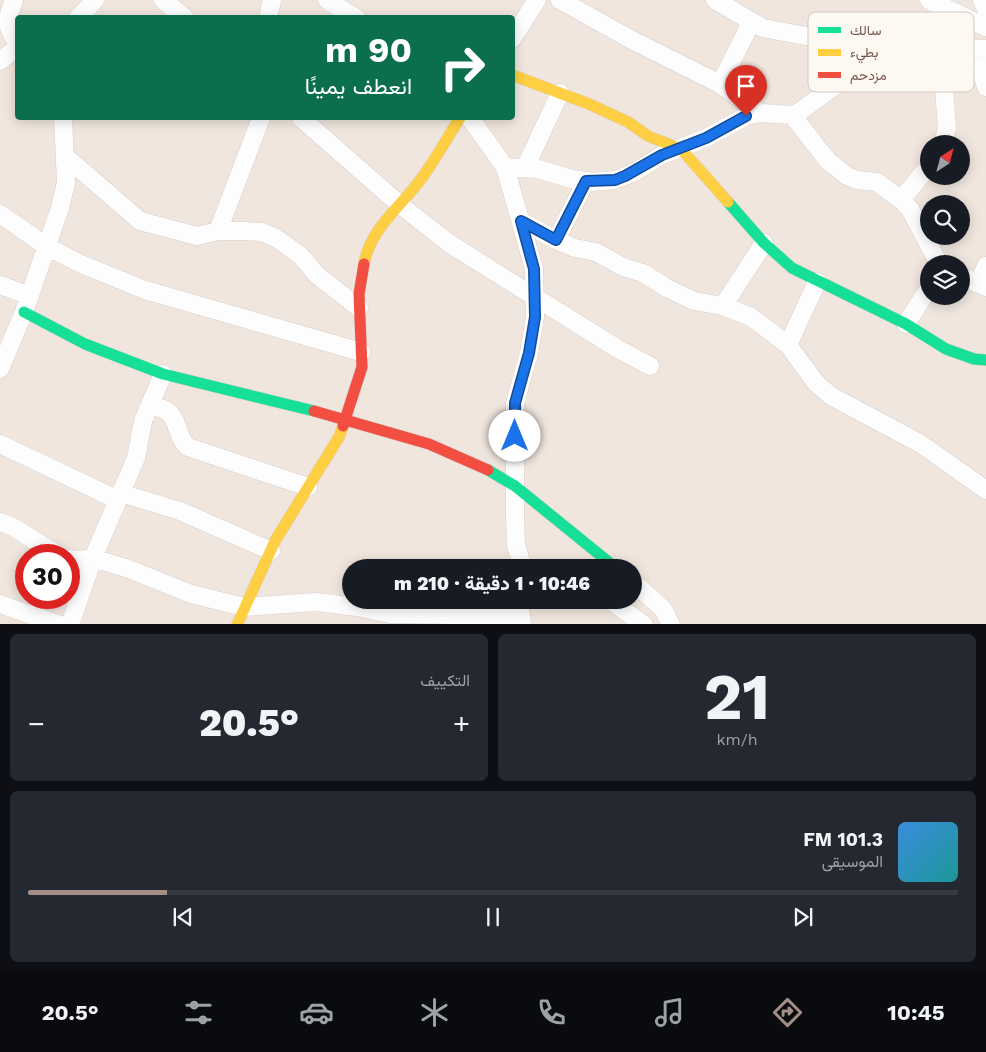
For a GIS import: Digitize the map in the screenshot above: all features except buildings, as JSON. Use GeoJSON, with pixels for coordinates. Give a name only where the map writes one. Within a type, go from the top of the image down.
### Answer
{"type":"FeatureCollection","features":[{"type":"Feature","properties":{"kind":"street"},"geometry":{"type":"LineString","coordinates":[[14,0],[7,15],[7,22],[15,40]]}},
{"type":"Feature","properties":{"kind":"street"},"geometry":{"type":"LineString","coordinates":[[81,15],[95,0]]}},
{"type":"Feature","properties":{"kind":"street"},"geometry":{"type":"LineString","coordinates":[[163,0],[181,15]]}},
{"type":"Feature","properties":{"kind":"street"},"geometry":{"type":"LineString","coordinates":[[269,15],[272,0]]}},
{"type":"Feature","properties":{"kind":"street"},"geometry":{"type":"LineString","coordinates":[[515,34],[537,0]]}},
{"type":"Feature","properties":{"kind":"street"},"geometry":{"type":"LineString","coordinates":[[560,0],[630,39],[720,84],[760,113]]}},
{"type":"Feature","properties":{"kind":"street"},"geometry":{"type":"LineString","coordinates":[[716,0],[751,23],[763,28],[808,36]]}},
{"type":"Feature","properties":{"kind":"street"},"geometry":{"type":"LineString","coordinates":[[929,0],[953,12]]}},
{"type":"Feature","properties":{"kind":"street"},"geometry":{"type":"LineString","coordinates":[[982,0],[986,9]]}},
{"type":"Feature","properties":{"kind":"street"},"geometry":{"type":"LineString","coordinates":[[331,1],[352,15]]}},
{"type":"Feature","properties":{"kind":"street"},"geometry":{"type":"LineString","coordinates":[[974,22],[986,28]]}},
{"type":"Feature","properties":{"kind":"street"},"geometry":{"type":"LineString","coordinates":[[720,84],[751,23]]}},
{"type":"Feature","properties":{"kind":"street"},"geometry":{"type":"LineString","coordinates":[[0,61],[15,48]]}},
{"type":"Feature","properties":{"kind":"street"},"geometry":{"type":"LineString","coordinates":[[981,49],[986,87]]}},
{"type":"Feature","properties":{"kind":"street"},"geometry":{"type":"LineString","coordinates":[[515,76],[589,104],[628,122],[648,136],[681,149],[764,243],[792,268],[816,282],[838,289],[906,324],[946,349],[974,359],[986,360]]}},
{"type":"Feature","properties":{"kind":"street"},"geometry":{"type":"LineString","coordinates":[[505,167],[538,169],[586,181],[615,180],[635,172],[662,155],[681,149],[746,116],[760,113],[792,115],[818,100],[827,92]]}},
{"type":"Feature","properties":{"kind":"street"},"geometry":{"type":"LineString","coordinates":[[944,92],[947,128],[945,135]]}},
{"type":"Feature","properties":{"kind":"street"},"geometry":{"type":"LineString","coordinates":[[525,168],[560,93]]}},
{"type":"Feature","properties":{"kind":"street"},"geometry":{"type":"LineString","coordinates":[[792,115],[828,161],[847,176],[856,180],[877,182],[901,200],[910,209],[934,255]]}},
{"type":"Feature","properties":{"kind":"street"},"geometry":{"type":"LineString","coordinates":[[0,367],[27,304],[64,191],[66,157],[63,120]]}},
{"type":"Feature","properties":{"kind":"street"},"geometry":{"type":"LineString","coordinates":[[218,231],[260,120]]}},
{"type":"Feature","properties":{"kind":"street"},"geometry":{"type":"LineString","coordinates":[[307,120],[399,204],[450,244],[618,349],[650,366]]}},
{"type":"Feature","properties":{"kind":"street"},"geometry":{"type":"LineString","coordinates":[[237,624],[271,551],[339,437],[345,421],[362,367],[359,294],[372,239],[384,220],[420,180],[459,120]]}},
{"type":"Feature","properties":{"kind":"street"},"geometry":{"type":"LineString","coordinates":[[471,120],[505,167],[534,269],[535,317],[529,353],[515,403],[516,545],[520,559]]}},
{"type":"Feature","properties":{"kind":"street"},"geometry":{"type":"LineString","coordinates":[[66,157],[140,221],[197,236],[218,231],[262,232],[276,238],[300,255],[317,275],[359,308]]}},
{"type":"Feature","properties":{"kind":"street"},"geometry":{"type":"LineString","coordinates":[[901,200],[920,177]]}},
{"type":"Feature","properties":{"kind":"street"},"geometry":{"type":"LineString","coordinates":[[556,240],[586,181]]}},
{"type":"Feature","properties":{"kind":"street"},"geometry":{"type":"LineString","coordinates":[[0,214],[46,246],[81,264],[145,290],[361,352]]}},
{"type":"Feature","properties":{"kind":"street"},"geometry":{"type":"LineString","coordinates":[[521,221],[556,240],[575,248],[596,252],[623,267],[643,273],[667,288],[694,301],[723,306],[751,317],[788,345],[816,382],[831,396],[921,444],[986,490]]}},
{"type":"Feature","properties":{"kind":"street"},"geometry":{"type":"LineString","coordinates":[[723,306],[764,243]]}},
{"type":"Feature","properties":{"kind":"street"},"geometry":{"type":"LineString","coordinates":[[970,280],[983,285],[986,266]]}},
{"type":"Feature","properties":{"kind":"street"},"geometry":{"type":"LineString","coordinates":[[788,345],[816,282]]}},
{"type":"Feature","properties":{"kind":"street"},"geometry":{"type":"LineString","coordinates":[[0,285],[85,344],[163,374],[205,386],[272,399],[429,444],[482,466],[515,486],[605,559]]}},
{"type":"Feature","properties":{"kind":"street"},"geometry":{"type":"LineString","coordinates":[[906,324],[920,302]]}},
{"type":"Feature","properties":{"kind":"street"},"geometry":{"type":"LineString","coordinates":[[70,624],[93,558],[136,458],[144,421],[163,374]]}},
{"type":"Feature","properties":{"kind":"street"},"geometry":{"type":"LineString","coordinates":[[151,406],[167,411],[181,440],[188,447],[308,487]]}},
{"type":"Feature","properties":{"kind":"street"},"geometry":{"type":"LineString","coordinates":[[0,444],[119,496],[180,511],[271,551]]}},
{"type":"Feature","properties":{"kind":"street"},"geometry":{"type":"LineString","coordinates":[[0,522],[13,527],[40,544]]}},
{"type":"Feature","properties":{"kind":"street"},"geometry":{"type":"LineString","coordinates":[[80,560],[93,558],[129,568],[191,594],[244,607],[316,602],[358,607],[390,619],[522,614]]}},
{"type":"Feature","properties":{"kind":"street"},"geometry":{"type":"LineString","coordinates":[[642,590],[663,608],[671,624]]}},
{"type":"Feature","properties":{"kind":"street"},"geometry":{"type":"LineString","coordinates":[[0,604],[60,624]]}},
{"type":"Feature","properties":{"kind":"street"},"geometry":{"type":"LineString","coordinates":[[623,609],[644,624]]}},
{"type":"Feature","properties":{"kind":"shaded area"},"geometry":{"type":"Polygon","coordinates":[[[0,0],[986,0],[986,624],[0,624],[0,0]]]}},
{"type":"Feature","properties":{"kind":"traffic: fast"},"geometry":{"type":"LineString","coordinates":[[728,202],[764,243],[792,268],[906,324],[946,349],[974,359],[986,360]]}},
{"type":"Feature","properties":{"kind":"traffic: fast"},"geometry":{"type":"LineString","coordinates":[[24,312],[85,344],[163,374],[314,411]]}},
{"type":"Feature","properties":{"kind":"traffic: fast"},"geometry":{"type":"LineString","coordinates":[[488,470],[515,486],[605,559]]}},
{"type":"Feature","properties":{"kind":"traffic: slow"},"geometry":{"type":"LineString","coordinates":[[515,76],[589,104],[628,122],[648,136],[681,149],[728,202]]}},
{"type":"Feature","properties":{"kind":"traffic: slow"},"geometry":{"type":"LineString","coordinates":[[364,264],[373,239],[380,228],[421,179],[459,120]]}},
{"type":"Feature","properties":{"kind":"traffic: slow"},"geometry":{"type":"LineString","coordinates":[[237,624],[275,541],[339,437],[343,426]]}},
{"type":"Feature","properties":{"kind":"traffic: jam"},"geometry":{"type":"LineString","coordinates":[[343,426],[362,367],[359,294],[364,264]]}},
{"type":"Feature","properties":{"kind":"traffic: jam"},"geometry":{"type":"LineString","coordinates":[[314,411],[429,444],[488,470]]}},
{"type":"Feature","properties":{"kind":"route"},"geometry":{"type":"LineString","coordinates":[[515,436],[515,403],[526,369],[535,317],[534,269],[521,221],[556,240],[586,181],[615,180],[635,172],[662,155],[706,138],[721,128],[746,116]]}}]}
